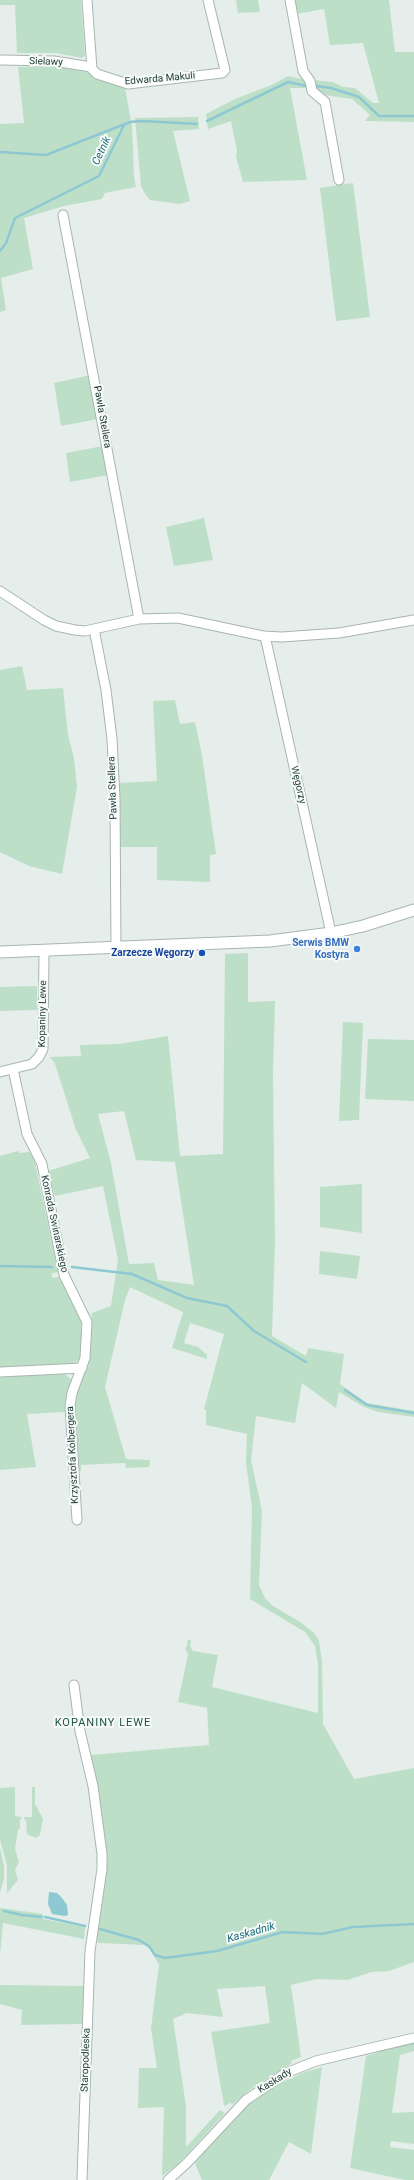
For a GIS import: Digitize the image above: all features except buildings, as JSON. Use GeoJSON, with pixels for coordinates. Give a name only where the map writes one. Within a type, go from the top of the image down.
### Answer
{"type":"FeatureCollection","features":[{"type":"Feature","properties":{"kind":"street"},"geometry":{"type":"LineString","coordinates":[[87,0],[91,68]]}},
{"type":"Feature","properties":{"kind":"street","name":"Edwarda Makuli"},"geometry":{"type":"LineString","coordinates":[[91,68],[97,74],[128,84],[222,73],[225,67],[208,0]]}},
{"type":"Feature","properties":{"kind":"street"},"geometry":{"type":"LineString","coordinates":[[290,0],[303,71],[310,81],[312,91],[325,102],[339,180]]}},
{"type":"Feature","properties":{"kind":"street","name":"Sielawy"},"geometry":{"type":"LineString","coordinates":[[0,60],[54,61],[91,68]]}},
{"type":"Feature","properties":{"kind":"street","name":"Pawła Stellera"},"geometry":{"type":"LineString","coordinates":[[63,215],[140,619]]}},
{"type":"Feature","properties":{"kind":"street"},"geometry":{"type":"LineString","coordinates":[[0,590],[56,626],[81,631],[140,619],[178,618],[265,636],[323,635],[414,620]]}},
{"type":"Feature","properties":{"kind":"street","name":"Pawła Stellera"},"geometry":{"type":"LineString","coordinates":[[94,629],[106,690],[112,739],[115,799],[116,949]]}},
{"type":"Feature","properties":{"kind":"street","name":"Węgorzy"},"geometry":{"type":"LineString","coordinates":[[265,636],[331,933]]}},
{"type":"Feature","properties":{"kind":"street"},"geometry":{"type":"LineString","coordinates":[[0,952],[116,949],[270,941],[331,933],[363,926],[414,910]]}},
{"type":"Feature","properties":{"kind":"street","name":"Kopaniny Lewe"},"geometry":{"type":"LineString","coordinates":[[0,1072],[32,1064],[39,1057],[43,1049],[44,951]]}},
{"type":"Feature","properties":{"kind":"street","name":"Konrada Swinarskiego"},"geometry":{"type":"LineString","coordinates":[[13,1069],[27,1134],[42,1164],[64,1275],[87,1322],[86,1350],[82,1368]]}},
{"type":"Feature","properties":{"kind":"street"},"geometry":{"type":"LineString","coordinates":[[0,1372],[82,1368]]}},
{"type":"Feature","properties":{"kind":"street","name":"Krzysztofa Kolbergera"},"geometry":{"type":"LineString","coordinates":[[77,1520],[70,1406],[72,1393],[82,1368]]}},
{"type":"Feature","properties":{"kind":"street","name":"Staropodleska"},"geometry":{"type":"LineString","coordinates":[[74,1685],[80,1731],[93,1786],[102,1854],[102,1869],[91,1940],[82,2180]]}},
{"type":"Feature","properties":{"kind":"street","name":"Kaskady"},"geometry":{"type":"LineString","coordinates":[[168,2180],[246,2100],[286,2073],[316,2061],[414,2038]]}},
{"type":"Feature","properties":{"kind":"green space"},"geometry":{"type":"Polygon","coordinates":[[[0,0],[81,0],[85,55],[82,58],[56,53],[17,53],[15,5],[0,5],[0,0]]]}},
{"type":"Feature","properties":{"kind":"green space"},"geometry":{"type":"Polygon","coordinates":[[[236,0],[258,0],[260,12],[238,13],[236,0]]]}},
{"type":"Feature","properties":{"kind":"green space"},"geometry":{"type":"Polygon","coordinates":[[[294,0],[389,0],[395,52],[414,52],[414,122],[365,121],[370,115],[352,99],[324,95],[316,89],[314,80],[333,82],[343,87],[355,88],[373,103],[379,103],[363,43],[330,45],[324,9],[296,14],[294,0]]]}},
{"type":"Feature","properties":{"kind":"green space"},"geometry":{"type":"Polygon","coordinates":[[[56,66],[86,72],[125,88],[132,126],[134,177],[136,187],[105,193],[102,199],[64,206],[24,218],[33,269],[1,278],[6,310],[0,312],[0,124],[24,123],[18,67],[56,66]]]}},
{"type":"Feature","properties":{"kind":"green space"},"geometry":{"type":"Polygon","coordinates":[[[288,76],[306,80],[307,88],[290,88],[307,180],[243,182],[236,157],[237,151],[231,121],[208,129],[206,114],[235,99],[274,84],[288,76]]]}},
{"type":"Feature","properties":{"kind":"green space"},"geometry":{"type":"Polygon","coordinates":[[[198,117],[199,129],[173,131],[190,201],[179,204],[150,200],[141,186],[135,118],[198,117]]]}},
{"type":"Feature","properties":{"kind":"green space"},"geometry":{"type":"Polygon","coordinates":[[[353,183],[370,317],[336,321],[320,188],[353,183]]]}},
{"type":"Feature","properties":{"kind":"green space"},"geometry":{"type":"Polygon","coordinates":[[[91,375],[98,419],[61,426],[54,383],[91,375]]]}},
{"type":"Feature","properties":{"kind":"green space"},"geometry":{"type":"Polygon","coordinates":[[[103,446],[108,475],[70,482],[66,453],[103,446]]]}},
{"type":"Feature","properties":{"kind":"green space"},"geometry":{"type":"Polygon","coordinates":[[[204,518],[213,560],[174,566],[166,527],[204,518]]]}},
{"type":"Feature","properties":{"kind":"green space"},"geometry":{"type":"Polygon","coordinates":[[[22,666],[27,690],[63,688],[68,735],[74,758],[77,787],[62,874],[29,866],[0,852],[0,670],[22,666]]]}},
{"type":"Feature","properties":{"kind":"green space"},"geometry":{"type":"Polygon","coordinates":[[[175,700],[180,724],[195,722],[202,755],[216,854],[210,855],[210,882],[157,880],[157,847],[117,847],[118,783],[157,781],[153,701],[175,700]]]}},
{"type":"Feature","properties":{"kind":"green space"},"geometry":{"type":"Polygon","coordinates":[[[248,953],[248,1002],[275,1001],[273,1074],[275,1243],[272,1336],[306,1356],[308,1348],[344,1354],[340,1384],[367,1403],[414,1411],[414,1417],[378,1412],[362,1406],[339,1392],[336,1408],[302,1383],[295,1423],[256,1416],[251,1460],[262,1511],[259,1585],[265,1598],[273,1606],[300,1622],[314,1633],[319,1641],[322,1661],[323,1724],[354,1779],[414,1768],[414,1962],[389,1971],[372,1972],[347,1980],[317,1979],[291,1985],[301,2057],[291,2061],[292,2063],[252,2088],[232,2105],[230,2102],[226,2106],[224,2105],[211,2032],[270,2023],[265,1986],[217,1989],[223,2017],[187,2013],[173,2019],[186,2106],[186,2147],[220,2110],[225,2113],[178,2164],[162,2176],[164,2107],[138,2108],[139,2068],[157,2068],[151,2028],[159,1965],[150,1949],[144,1945],[98,1943],[97,1937],[107,1862],[91,1755],[209,1745],[207,1708],[178,1702],[188,1654],[185,1648],[188,1640],[191,1640],[190,1646],[193,1651],[218,1655],[212,1687],[318,1713],[318,1664],[315,1646],[305,1632],[250,1599],[252,1508],[246,1462],[247,1434],[206,1425],[206,1410],[204,1409],[224,1334],[190,1323],[184,1343],[198,1347],[207,1355],[207,1359],[172,1348],[183,1312],[130,1287],[125,1300],[105,1387],[126,1459],[150,1460],[149,1467],[126,1468],[125,1463],[81,1465],[81,1471],[79,1471],[76,1449],[75,1396],[89,1364],[92,1313],[111,1306],[118,1260],[103,1186],[55,1196],[48,1171],[90,1158],[76,1130],[55,1064],[50,1057],[81,1056],[80,1045],[119,1044],[168,1036],[180,1156],[223,1154],[225,954],[248,953]],[[124,1111],[98,1114],[111,1163],[129,1264],[154,1263],[158,1280],[194,1285],[175,1162],[136,1160],[124,1111]]]}},
{"type":"Feature","properties":{"kind":"green space"},"geometry":{"type":"Polygon","coordinates":[[[37,986],[37,1010],[0,1011],[0,987],[37,986]]]}},
{"type":"Feature","properties":{"kind":"green space"},"geometry":{"type":"Polygon","coordinates":[[[343,1022],[363,1023],[359,1120],[339,1121],[343,1022]]]}},
{"type":"Feature","properties":{"kind":"green space"},"geometry":{"type":"Polygon","coordinates":[[[368,1039],[414,1040],[414,1101],[365,1099],[368,1039]]]}},
{"type":"Feature","properties":{"kind":"green space"},"geometry":{"type":"Polygon","coordinates":[[[18,1151],[19,1153],[29,1152],[34,1158],[58,1272],[51,1274],[53,1278],[59,1277],[81,1321],[81,1357],[74,1364],[0,1367],[0,1156],[18,1151]]]}},
{"type":"Feature","properties":{"kind":"green space"},"geometry":{"type":"Polygon","coordinates":[[[362,1184],[362,1233],[320,1227],[320,1187],[362,1184]]]}},
{"type":"Feature","properties":{"kind":"green space"},"geometry":{"type":"Polygon","coordinates":[[[320,1251],[360,1256],[357,1279],[319,1274],[320,1251]]]}},
{"type":"Feature","properties":{"kind":"green space"},"geometry":{"type":"Polygon","coordinates":[[[63,1373],[71,1379],[66,1396],[65,1412],[27,1414],[36,1467],[0,1470],[0,1376],[63,1373]]]}},
{"type":"Feature","properties":{"kind":"green space"},"geometry":{"type":"Polygon","coordinates":[[[15,1787],[15,1816],[22,1817],[20,1820],[20,1829],[18,1829],[15,1849],[19,1862],[15,1870],[18,1880],[7,1893],[7,1865],[0,1840],[0,1788],[15,1787]]]}},
{"type":"Feature","properties":{"kind":"green space"},"geometry":{"type":"Polygon","coordinates":[[[32,1787],[35,1787],[35,1804],[43,1819],[40,1835],[36,1838],[27,1834],[26,1820],[24,1819],[24,1817],[32,1817],[32,1787]]]}},
{"type":"Feature","properties":{"kind":"green space"},"geometry":{"type":"Polygon","coordinates":[[[0,1848],[4,1866],[4,1878],[0,1893],[0,1848]]]}},
{"type":"Feature","properties":{"kind":"green space"},"geometry":{"type":"Polygon","coordinates":[[[0,1908],[43,1914],[43,1919],[85,1927],[84,1939],[3,1923],[0,1955],[0,1908]]]}},
{"type":"Feature","properties":{"kind":"green space"},"geometry":{"type":"Polygon","coordinates":[[[0,1985],[84,1986],[82,2024],[21,2025],[22,2010],[0,2004],[0,1985]]]}},
{"type":"Feature","properties":{"kind":"green space"},"geometry":{"type":"Polygon","coordinates":[[[414,2043],[414,2051],[400,2055],[392,2113],[414,2112],[414,2144],[391,2141],[390,2147],[414,2150],[414,2180],[405,2180],[350,2168],[366,2056],[379,2051],[414,2043]]]}},
{"type":"Feature","properties":{"kind":"green space"},"geometry":{"type":"Polygon","coordinates":[[[322,2067],[311,2154],[289,2142],[269,2180],[202,2180],[195,2163],[202,2155],[201,2154],[244,2107],[279,2081],[283,2082],[305,2072],[322,2067]]]}},
{"type":"Feature","properties":{"kind":"water"},"geometry":{"type":"Polygon","coordinates":[[[49,1892],[57,1893],[62,1898],[67,1905],[68,1915],[52,1914],[48,1904],[49,1892]]]}},
{"type":"Feature","properties":{"kind":"waterway","name":"Cetnik"},"geometry":{"type":"LineString","coordinates":[[207,121],[288,82],[307,86]]}},
{"type":"Feature","properties":{"kind":"waterway","name":"Cetnik"},"geometry":{"type":"LineString","coordinates":[[316,86],[331,88],[359,97],[379,116],[414,116]]}},
{"type":"Feature","properties":{"kind":"waterway"},"geometry":{"type":"LineString","coordinates":[[0,152],[46,155],[130,122],[142,121],[197,124]]}},
{"type":"Feature","properties":{"kind":"waterway","name":"Cetnik"},"geometry":{"type":"LineString","coordinates":[[0,251],[6,243],[15,218],[99,176],[124,125]]}},
{"type":"Feature","properties":{"kind":"waterway"},"geometry":{"type":"LineString","coordinates":[[0,1266],[52,1267]]}},
{"type":"Feature","properties":{"kind":"waterway"},"geometry":{"type":"LineString","coordinates":[[72,1267],[132,1274],[187,1298],[227,1306],[254,1331],[306,1362]]}},
{"type":"Feature","properties":{"kind":"waterway"},"geometry":{"type":"LineString","coordinates":[[345,1390],[367,1405],[414,1413]]}},
{"type":"Feature","properties":{"kind":"waterway","name":"Kaskadnik"},"geometry":{"type":"LineString","coordinates":[[4,1911],[42,1917]]}},
{"type":"Feature","properties":{"kind":"waterway","name":"Kaskadnik"},"geometry":{"type":"LineString","coordinates":[[45,1917],[85,1926]]}},
{"type":"Feature","properties":{"kind":"waterway","name":"Kaskadnik"},"geometry":{"type":"LineString","coordinates":[[100,1929],[139,1940],[149,1946],[155,1955],[165,1958],[217,1951],[283,1932],[322,1934],[353,1927],[414,1924]]}},
{"type":"Feature","properties":{"kind":"place","name":"Serwis BMW Kostyra"},"geometry":{"type":"Point","coordinates":[357,949]}},
{"type":"Feature","properties":{"kind":"place","name":"Zarzecze Węgorzy"},"geometry":{"type":"Point","coordinates":[202,953]}},
{"type":"Feature","properties":{"kind":"district","name":"KOPANINY LEWE"},"geometry":{"type":"Point","coordinates":[103,1723]}}]}
